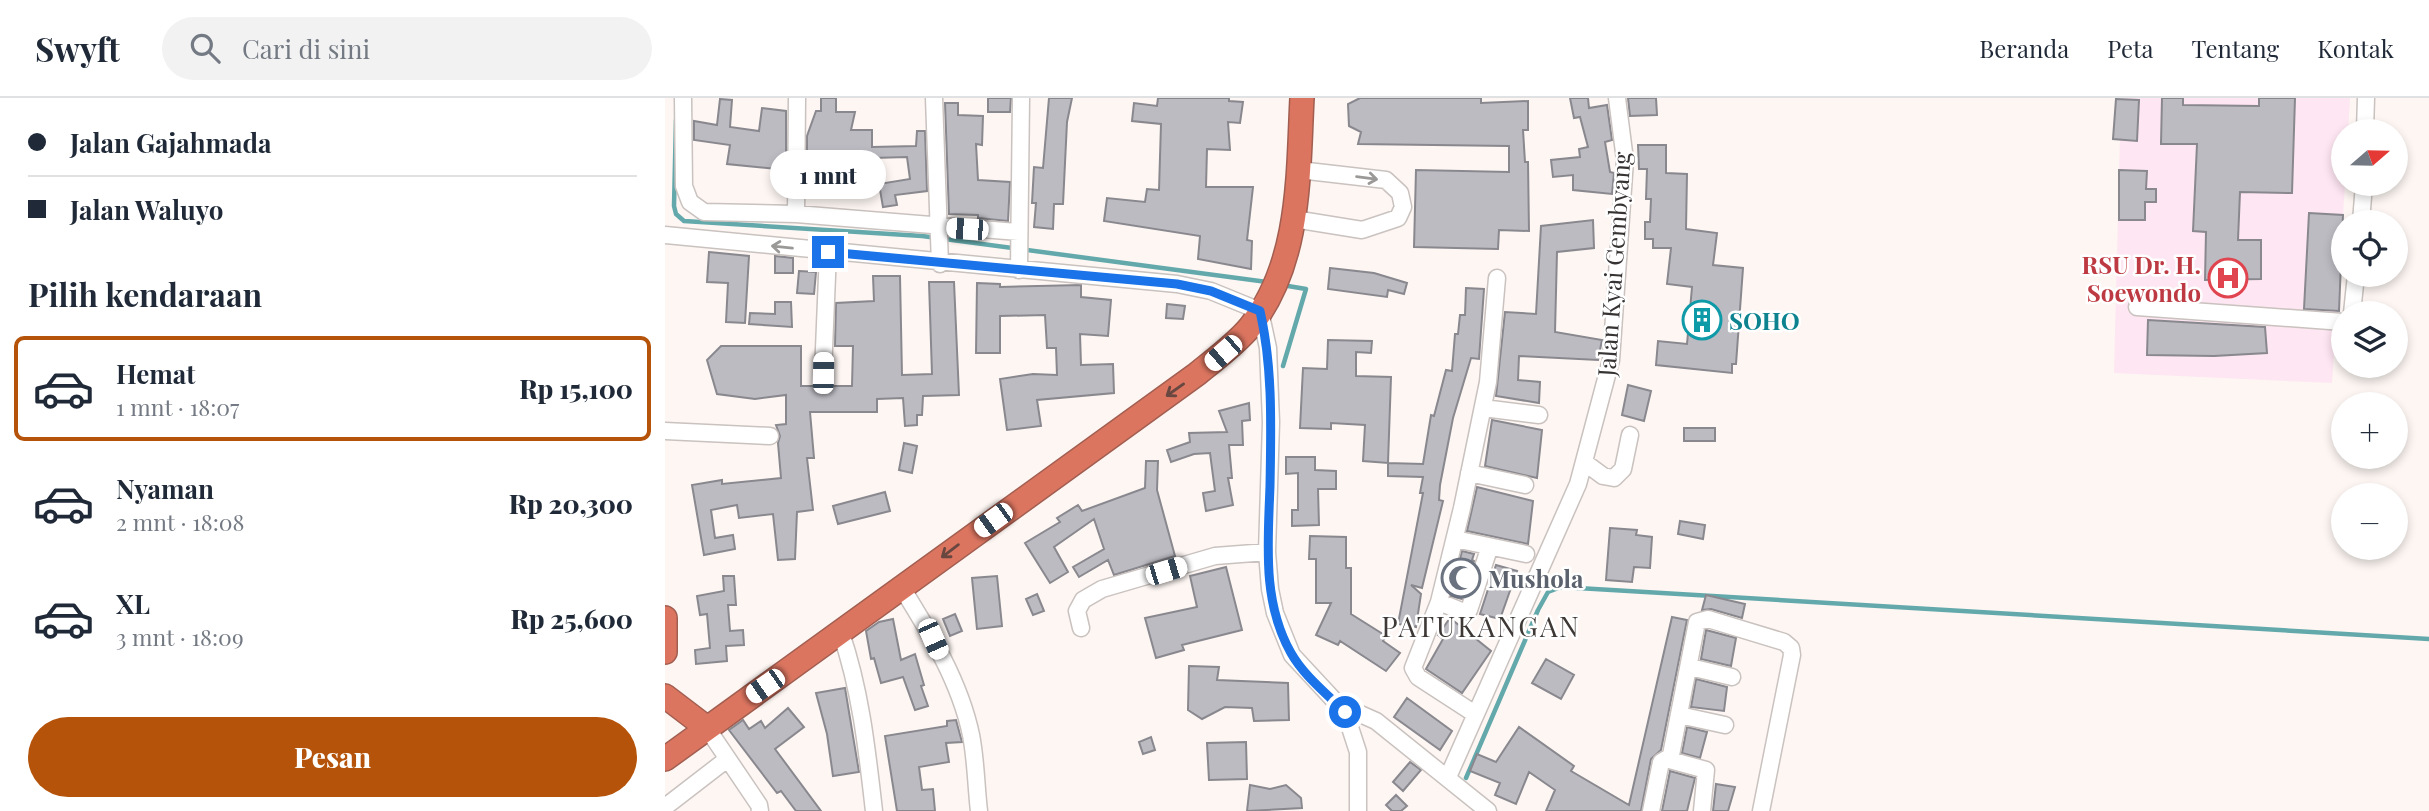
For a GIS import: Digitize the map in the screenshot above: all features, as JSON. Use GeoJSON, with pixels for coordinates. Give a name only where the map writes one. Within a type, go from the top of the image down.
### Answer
{"type":"FeatureCollection","features":[{"type":"Feature","properties":{"kind":"highway"},"geometry":{"type":"LineString","coordinates":[[665,759],[1198,374],[1240,338],[1263,304],[1280,271],[1294,219],[1302,98]]}},
{"type":"Feature","properties":{"kind":"highway"},"geometry":{"type":"LineString","coordinates":[[665,618],[665,652]]}},
{"type":"Feature","properties":{"kind":"highway"},"geometry":{"type":"LineString","coordinates":[[665,696],[707,728]]}},
{"type":"Feature","properties":{"kind":"street"},"geometry":{"type":"LineString","coordinates":[[683,98],[684,186],[695,208],[704,212],[796,214],[940,230],[1019,235]]}},
{"type":"Feature","properties":{"kind":"street"},"geometry":{"type":"LineString","coordinates":[[796,214],[797,98]]}},
{"type":"Feature","properties":{"kind":"street"},"geometry":{"type":"LineString","coordinates":[[934,98],[940,259]]}},
{"type":"Feature","properties":{"kind":"street"},"geometry":{"type":"LineString","coordinates":[[1019,265],[1021,98]]}},
{"type":"Feature","properties":{"kind":"street","name":"Jalan Kyai Gembyang"},"geometry":{"type":"LineString","coordinates":[[1448,777],[1578,484],[1611,360],[1625,160],[1617,98]]}},
{"type":"Feature","properties":{"kind":"street"},"geometry":{"type":"LineString","coordinates":[[2365,119],[2366,98]]}},
{"type":"Feature","properties":{"kind":"street"},"geometry":{"type":"LineString","coordinates":[[1294,219],[1362,230],[1398,218],[1403,207],[1400,193],[1386,180],[1299,170]]}},
{"type":"Feature","properties":{"kind":"street"},"geometry":{"type":"LineString","coordinates":[[665,235],[828,252],[1019,265],[1177,284],[1263,304],[1269,360],[1267,552],[1275,613],[1292,655],[1345,712],[1358,752],[1358,811]]}},
{"type":"Feature","properties":{"kind":"street"},"geometry":{"type":"LineString","coordinates":[[823,373],[828,252]]}},
{"type":"Feature","properties":{"kind":"street"},"geometry":{"type":"LineString","coordinates":[[1475,714],[1415,673],[1413,668],[1439,602],[1455,539],[1488,382],[1497,278]]}},
{"type":"Feature","properties":{"kind":"street"},"geometry":{"type":"LineString","coordinates":[[2137,307],[2331,320]]}},
{"type":"Feature","properties":{"kind":"street"},"geometry":{"type":"LineString","coordinates":[[1483,408],[1539,415]]}},
{"type":"Feature","properties":{"kind":"street"},"geometry":{"type":"LineString","coordinates":[[665,431],[770,436]]}},
{"type":"Feature","properties":{"kind":"street"},"geometry":{"type":"LineString","coordinates":[[1584,462],[1603,476],[1614,478],[1623,469],[1630,435]]}},
{"type":"Feature","properties":{"kind":"street"},"geometry":{"type":"LineString","coordinates":[[1469,473],[1525,485]]}},
{"type":"Feature","properties":{"kind":"street"},"geometry":{"type":"LineString","coordinates":[[1455,539],[1489,549],[1526,554]]}},
{"type":"Feature","properties":{"kind":"street"},"geometry":{"type":"LineString","coordinates":[[1439,602],[1464,612],[1469,610],[1489,549]]}},
{"type":"Feature","properties":{"kind":"street"},"geometry":{"type":"LineString","coordinates":[[1081,628],[1077,611],[1083,600],[1102,589],[1215,556],[1267,552]]}},
{"type":"Feature","properties":{"kind":"street"},"geometry":{"type":"LineString","coordinates":[[902,588],[933,639],[959,697],[971,735],[979,811]]}},
{"type":"Feature","properties":{"kind":"street"},"geometry":{"type":"LineString","coordinates":[[1670,760],[1697,622],[1704,619],[1784,642],[1791,648],[1761,811]]}},
{"type":"Feature","properties":{"kind":"street"},"geometry":{"type":"LineString","coordinates":[[841,634],[856,676],[863,711],[874,811]]}},
{"type":"Feature","properties":{"kind":"street"},"geometry":{"type":"LineString","coordinates":[[1690,667],[1732,677]]}},
{"type":"Feature","properties":{"kind":"street"},"geometry":{"type":"LineString","coordinates":[[1345,712],[1358,713],[1376,721],[1488,811]]}},
{"type":"Feature","properties":{"kind":"street"},"geometry":{"type":"LineString","coordinates":[[1679,715],[1725,725]]}},
{"type":"Feature","properties":{"kind":"street"},"geometry":{"type":"LineString","coordinates":[[707,728],[726,760],[759,805],[760,811]]}},
{"type":"Feature","properties":{"kind":"street"},"geometry":{"type":"LineString","coordinates":[[665,807],[726,760]]}},
{"type":"Feature","properties":{"kind":"street"},"geometry":{"type":"LineString","coordinates":[[1651,811],[1661,762],[1670,760],[1706,770],[1702,811]]}},
{"type":"Feature","properties":{"kind":"shaded area","name":"RSU Dr. H. Soewondo"},"geometry":{"type":"Polygon","coordinates":[[[2121,98],[2350,98],[2349,119],[2331,119],[2331,196],[2344,196],[2343,210],[2331,210],[2331,287],[2338,287],[2337,301],[2331,301],[2332,383],[2114,373],[2121,98]]]}},
{"type":"Feature","properties":{"kind":"building"},"geometry":{"type":"Polygon","coordinates":[[[821,98],[836,98],[836,112],[855,112],[851,130],[872,130],[872,147],[916,146],[917,131],[925,131],[927,191],[895,195],[897,205],[883,207],[879,184],[910,179],[907,157],[873,158],[874,183],[854,184],[854,189],[807,184],[807,136],[816,111],[821,111],[821,98]]]}},
{"type":"Feature","properties":{"kind":"building"},"geometry":{"type":"Polygon","coordinates":[[[988,98],[1011,98],[1010,112],[988,112],[988,98]]]}},
{"type":"Feature","properties":{"kind":"building"},"geometry":{"type":"Polygon","coordinates":[[[1049,98],[1072,98],[1067,122],[1063,204],[1054,204],[1053,229],[1034,227],[1036,203],[1032,203],[1034,167],[1043,168],[1049,98]]]}},
{"type":"Feature","properties":{"kind":"building"},"geometry":{"type":"Polygon","coordinates":[[[1158,98],[1229,98],[1229,101],[1243,102],[1240,123],[1228,122],[1230,150],[1207,149],[1206,187],[1253,187],[1247,240],[1252,241],[1251,269],[1198,259],[1200,236],[1104,221],[1107,198],[1145,202],[1147,189],[1159,190],[1161,124],[1132,121],[1134,103],[1157,106],[1158,98]]]}},
{"type":"Feature","properties":{"kind":"building"},"geometry":{"type":"Polygon","coordinates":[[[1360,98],[1481,98],[1481,103],[1528,101],[1528,130],[1523,130],[1525,162],[1528,162],[1529,231],[1499,230],[1498,249],[1414,247],[1416,170],[1509,172],[1509,146],[1358,144],[1361,132],[1349,126],[1348,104],[1360,98]]]}},
{"type":"Feature","properties":{"kind":"building"},"geometry":{"type":"Polygon","coordinates":[[[1570,98],[1588,98],[1589,108],[1607,105],[1612,140],[1605,142],[1610,172],[1614,173],[1612,194],[1573,190],[1573,175],[1553,177],[1551,160],[1580,157],[1579,149],[1588,147],[1580,117],[1574,118],[1570,98]]]}},
{"type":"Feature","properties":{"kind":"building"},"geometry":{"type":"Polygon","coordinates":[[[1628,98],[1656,98],[1657,115],[1630,116],[1628,98]]]}},
{"type":"Feature","properties":{"kind":"building"},"geometry":{"type":"Polygon","coordinates":[[[2162,98],[2183,98],[2183,105],[2259,106],[2259,98],[2295,98],[2292,193],[2240,192],[2238,240],[2261,240],[2261,279],[2205,280],[2206,232],[2193,231],[2197,144],[2161,144],[2162,98]]]}},
{"type":"Feature","properties":{"kind":"building"},"geometry":{"type":"Polygon","coordinates":[[[720,99],[732,100],[730,127],[759,131],[762,108],[786,111],[786,170],[727,164],[730,145],[694,140],[694,121],[717,125],[720,99]]]}},
{"type":"Feature","properties":{"kind":"building"},"geometry":{"type":"Polygon","coordinates":[[[2116,99],[2139,100],[2137,141],[2113,139],[2116,99]]]}},
{"type":"Feature","properties":{"kind":"building"},"geometry":{"type":"Polygon","coordinates":[[[945,103],[958,103],[958,115],[983,116],[982,145],[976,144],[978,180],[1010,182],[1008,221],[978,218],[978,215],[949,214],[945,103]]]}},
{"type":"Feature","properties":{"kind":"building"},"geometry":{"type":"Polygon","coordinates":[[[1638,145],[1666,145],[1666,173],[1687,174],[1686,229],[1717,233],[1713,265],[1743,268],[1736,364],[1732,364],[1732,373],[1656,365],[1658,341],[1687,344],[1692,287],[1667,284],[1671,248],[1653,248],[1653,239],[1645,239],[1645,222],[1650,222],[1651,199],[1646,199],[1647,169],[1639,169],[1638,145]]]}},
{"type":"Feature","properties":{"kind":"building"},"geometry":{"type":"Polygon","coordinates":[[[2119,170],[2147,171],[2146,189],[2156,189],[2156,202],[2145,202],[2145,220],[2119,220],[2119,170]]]}},
{"type":"Feature","properties":{"kind":"building"},"geometry":{"type":"Polygon","coordinates":[[[2309,213],[2331,214],[2331,287],[2340,287],[2339,301],[2331,301],[2331,311],[2304,309],[2309,213]]]}},
{"type":"Feature","properties":{"kind":"building"},"geometry":{"type":"Polygon","coordinates":[[[1593,220],[1594,248],[1557,252],[1555,332],[1602,340],[1598,360],[1519,356],[1518,380],[1540,382],[1539,403],[1496,396],[1505,312],[1536,314],[1541,226],[1593,220]]]}},
{"type":"Feature","properties":{"kind":"building"},"geometry":{"type":"Polygon","coordinates":[[[709,252],[749,256],[745,323],[726,322],[728,283],[707,282],[709,252]]]}},
{"type":"Feature","properties":{"kind":"building"},"geometry":{"type":"Polygon","coordinates":[[[775,256],[793,258],[793,273],[775,273],[775,256]]]}},
{"type":"Feature","properties":{"kind":"building"},"geometry":{"type":"Polygon","coordinates":[[[1330,268],[1374,273],[1407,283],[1404,294],[1388,290],[1387,297],[1328,289],[1330,268]]]}},
{"type":"Feature","properties":{"kind":"building"},"geometry":{"type":"Polygon","coordinates":[[[799,271],[816,272],[814,294],[797,293],[799,271]]]}},
{"type":"Feature","properties":{"kind":"building"},"geometry":{"type":"Polygon","coordinates":[[[873,276],[900,276],[902,375],[932,374],[929,282],[954,282],[959,395],[923,396],[922,415],[917,415],[917,425],[905,426],[903,398],[877,399],[877,412],[810,412],[814,458],[807,458],[813,510],[797,512],[795,559],[778,560],[773,514],[739,518],[737,505],[711,510],[715,538],[733,535],[735,549],[704,555],[692,485],[722,480],[722,484],[781,478],[778,443],[780,436],[776,425],[786,424],[786,395],[755,399],[717,394],[707,360],[721,346],[801,346],[801,386],[852,386],[853,346],[835,346],[836,303],[874,301],[873,276]]]}},
{"type":"Feature","properties":{"kind":"building"},"geometry":{"type":"Polygon","coordinates":[[[977,283],[1000,284],[1000,287],[1081,285],[1081,297],[1111,300],[1108,336],[1080,334],[1081,365],[1113,364],[1114,393],[1037,400],[1041,426],[1007,430],[1000,379],[1033,374],[1057,375],[1056,348],[1047,348],[1045,315],[1000,316],[1000,353],[976,353],[977,283]]]}},
{"type":"Feature","properties":{"kind":"building"},"geometry":{"type":"Polygon","coordinates":[[[1466,288],[1484,289],[1479,359],[1471,358],[1453,418],[1440,485],[1439,500],[1443,501],[1422,588],[1411,585],[1421,594],[1416,627],[1398,624],[1423,493],[1420,493],[1423,477],[1388,476],[1388,463],[1423,464],[1431,415],[1434,416],[1446,370],[1452,371],[1455,334],[1458,334],[1460,315],[1465,315],[1466,288]]]}},
{"type":"Feature","properties":{"kind":"building"},"geometry":{"type":"Polygon","coordinates":[[[775,302],[791,302],[792,327],[749,324],[750,313],[775,314],[775,302]]]}},
{"type":"Feature","properties":{"kind":"building"},"geometry":{"type":"Polygon","coordinates":[[[1167,304],[1185,306],[1183,319],[1166,318],[1167,304]]]}},
{"type":"Feature","properties":{"kind":"building"},"geometry":{"type":"Polygon","coordinates":[[[2148,320],[2265,327],[2267,353],[2214,356],[2147,355],[2148,320]]]}},
{"type":"Feature","properties":{"kind":"building"},"geometry":{"type":"Polygon","coordinates":[[[1328,340],[1372,341],[1371,353],[1356,352],[1356,376],[1391,377],[1388,463],[1363,461],[1365,425],[1331,423],[1331,429],[1300,428],[1303,368],[1327,369],[1328,340]]]}},
{"type":"Feature","properties":{"kind":"building"},"geometry":{"type":"Polygon","coordinates":[[[1628,385],[1651,391],[1644,421],[1622,415],[1628,385]]]}},
{"type":"Feature","properties":{"kind":"building"},"geometry":{"type":"Polygon","coordinates":[[[1249,403],[1250,420],[1242,421],[1243,445],[1229,445],[1232,478],[1228,478],[1233,505],[1206,511],[1203,493],[1215,491],[1210,453],[1194,454],[1171,462],[1167,450],[1190,442],[1189,433],[1227,432],[1219,411],[1249,403]]]}},
{"type":"Feature","properties":{"kind":"building"},"geometry":{"type":"Polygon","coordinates":[[[1492,420],[1542,430],[1537,478],[1485,466],[1492,420]]]}},
{"type":"Feature","properties":{"kind":"building"},"geometry":{"type":"Polygon","coordinates":[[[1684,428],[1715,428],[1715,441],[1684,441],[1684,428]]]}},
{"type":"Feature","properties":{"kind":"building"},"geometry":{"type":"Polygon","coordinates":[[[904,443],[917,446],[912,473],[899,470],[904,443]]]}},
{"type":"Feature","properties":{"kind":"building"},"geometry":{"type":"Polygon","coordinates":[[[1286,457],[1315,457],[1315,470],[1336,471],[1336,489],[1318,489],[1319,525],[1292,526],[1292,510],[1298,510],[1298,473],[1286,474],[1286,457]]]}},
{"type":"Feature","properties":{"kind":"building"},"geometry":{"type":"Polygon","coordinates":[[[1146,461],[1158,461],[1157,490],[1175,556],[1114,575],[1108,560],[1079,577],[1073,567],[1104,549],[1094,519],[1054,547],[1068,572],[1050,583],[1025,543],[1060,522],[1057,518],[1078,505],[1082,511],[1145,488],[1146,461]]]}},
{"type":"Feature","properties":{"kind":"building"},"geometry":{"type":"Polygon","coordinates":[[[1477,487],[1533,501],[1528,544],[1467,531],[1477,487]]]}},
{"type":"Feature","properties":{"kind":"building"},"geometry":{"type":"Polygon","coordinates":[[[885,492],[890,511],[838,524],[833,506],[885,492]]]}},
{"type":"Feature","properties":{"kind":"building"},"geometry":{"type":"Polygon","coordinates":[[[1680,521],[1705,525],[1703,539],[1678,534],[1680,521]]]}},
{"type":"Feature","properties":{"kind":"building"},"geometry":{"type":"Polygon","coordinates":[[[1610,528],[1637,530],[1636,535],[1652,537],[1650,568],[1634,567],[1632,582],[1606,580],[1610,528]]]}},
{"type":"Feature","properties":{"kind":"building"},"geometry":{"type":"Polygon","coordinates":[[[1310,536],[1346,537],[1346,568],[1351,568],[1351,614],[1386,636],[1383,641],[1400,653],[1386,671],[1340,641],[1338,645],[1316,635],[1331,603],[1316,603],[1316,559],[1309,559],[1310,536]]]}},
{"type":"Feature","properties":{"kind":"building","name":"Mushola"},"geometry":{"type":"Polygon","coordinates":[[[1462,551],[1474,554],[1474,561],[1462,599],[1451,596],[1462,551]]]}},
{"type":"Feature","properties":{"kind":"building"},"geometry":{"type":"Polygon","coordinates":[[[1496,565],[1517,571],[1500,619],[1480,614],[1496,565]]]}},
{"type":"Feature","properties":{"kind":"building"},"geometry":{"type":"Polygon","coordinates":[[[1226,567],[1242,630],[1182,645],[1184,650],[1156,658],[1145,618],[1197,607],[1190,576],[1226,567]]]}},
{"type":"Feature","properties":{"kind":"building"},"geometry":{"type":"Polygon","coordinates":[[[723,576],[734,576],[736,605],[728,605],[730,631],[743,630],[744,645],[726,646],[727,661],[696,664],[695,650],[710,648],[707,614],[700,615],[697,596],[724,591],[723,576]]]}},
{"type":"Feature","properties":{"kind":"building"},"geometry":{"type":"Polygon","coordinates":[[[997,576],[1002,626],[977,629],[972,578],[997,576]]]}},
{"type":"Feature","properties":{"kind":"building"},"geometry":{"type":"Polygon","coordinates":[[[1037,594],[1044,611],[1033,615],[1026,599],[1037,594]]]}},
{"type":"Feature","properties":{"kind":"building"},"geometry":{"type":"Polygon","coordinates":[[[1706,595],[1745,604],[1742,618],[1711,609],[1702,610],[1706,595]]]}},
{"type":"Feature","properties":{"kind":"building"},"geometry":{"type":"Polygon","coordinates":[[[955,614],[962,631],[950,636],[943,619],[955,614]]]}},
{"type":"Feature","properties":{"kind":"building"},"geometry":{"type":"Polygon","coordinates":[[[1672,617],[1687,620],[1661,750],[1651,759],[1641,811],[1546,811],[1555,790],[1529,772],[1516,804],[1495,795],[1500,783],[1470,771],[1477,754],[1496,762],[1519,727],[1574,766],[1571,771],[1629,805],[1672,617]]]}},
{"type":"Feature","properties":{"kind":"building"},"geometry":{"type":"Polygon","coordinates":[[[1450,618],[1491,651],[1462,693],[1426,669],[1443,639],[1438,635],[1450,618]]]}},
{"type":"Feature","properties":{"kind":"building"},"geometry":{"type":"Polygon","coordinates":[[[893,619],[901,660],[915,654],[928,706],[915,710],[903,677],[881,683],[874,658],[871,659],[866,631],[879,622],[893,619]]]}},
{"type":"Feature","properties":{"kind":"building"},"geometry":{"type":"Polygon","coordinates":[[[1706,630],[1736,638],[1731,666],[1701,659],[1706,630]]]}},
{"type":"Feature","properties":{"kind":"building"},"geometry":{"type":"Polygon","coordinates":[[[1546,659],[1574,675],[1561,699],[1532,683],[1546,659]]]}},
{"type":"Feature","properties":{"kind":"building"},"geometry":{"type":"Polygon","coordinates":[[[1189,666],[1219,667],[1217,680],[1288,683],[1289,720],[1254,721],[1252,708],[1225,707],[1202,719],[1188,710],[1189,666]]]}},
{"type":"Feature","properties":{"kind":"building"},"geometry":{"type":"Polygon","coordinates":[[[1696,679],[1727,687],[1724,711],[1691,707],[1696,679]]]}},
{"type":"Feature","properties":{"kind":"building"},"geometry":{"type":"Polygon","coordinates":[[[845,688],[859,772],[833,776],[827,734],[816,693],[845,688]]]}},
{"type":"Feature","properties":{"kind":"building"},"geometry":{"type":"Polygon","coordinates":[[[1407,698],[1452,731],[1440,750],[1394,717],[1407,698]]]}},
{"type":"Feature","properties":{"kind":"building"},"geometry":{"type":"Polygon","coordinates":[[[788,708],[804,727],[775,749],[821,811],[796,811],[781,791],[777,793],[729,730],[743,720],[749,729],[761,721],[765,728],[788,708]]]}},
{"type":"Feature","properties":{"kind":"building"},"geometry":{"type":"Polygon","coordinates":[[[956,720],[962,742],[946,743],[949,762],[919,767],[922,790],[933,789],[935,811],[897,811],[885,736],[947,726],[947,721],[956,720]]]}},
{"type":"Feature","properties":{"kind":"building"},"geometry":{"type":"Polygon","coordinates":[[[1687,727],[1707,732],[1700,758],[1682,753],[1687,727]]]}},
{"type":"Feature","properties":{"kind":"building"},"geometry":{"type":"Polygon","coordinates":[[[1151,737],[1155,750],[1143,754],[1139,742],[1151,737]]]}},
{"type":"Feature","properties":{"kind":"building"},"geometry":{"type":"Polygon","coordinates":[[[1246,742],[1247,779],[1209,780],[1207,743],[1246,742]]]}},
{"type":"Feature","properties":{"kind":"building"},"geometry":{"type":"Polygon","coordinates":[[[1410,762],[1421,770],[1403,791],[1393,782],[1410,762]]]}},
{"type":"Feature","properties":{"kind":"building"},"geometry":{"type":"Polygon","coordinates":[[[1670,771],[1695,778],[1687,811],[1662,811],[1670,771]]]}},
{"type":"Feature","properties":{"kind":"building"},"geometry":{"type":"Polygon","coordinates":[[[1716,784],[1735,787],[1728,811],[1713,811],[1716,784]]]}},
{"type":"Feature","properties":{"kind":"building"},"geometry":{"type":"Polygon","coordinates":[[[1250,785],[1270,789],[1286,785],[1301,798],[1302,808],[1247,811],[1250,785]]]}},
{"type":"Feature","properties":{"kind":"building"},"geometry":{"type":"Polygon","coordinates":[[[1396,795],[1407,806],[1401,811],[1392,811],[1386,805],[1396,795]]]}},
{"type":"Feature","properties":{"kind":"waterway"},"geometry":{"type":"LineString","coordinates":[[676,120],[674,206],[676,214],[684,221],[922,236],[1267,282]]}},
{"type":"Feature","properties":{"kind":"waterway"},"geometry":{"type":"LineString","coordinates":[[1282,285],[1306,289],[1283,366]]}},
{"type":"Feature","properties":{"kind":"waterway"},"geometry":{"type":"LineString","coordinates":[[1466,778],[1538,610],[1548,592],[1561,587],[2429,639]]}},
{"type":"Feature","properties":{"kind":"place","name":"RSU Dr. H. Soewondo"},"geometry":{"type":"Point","coordinates":[2228,278]}},
{"type":"Feature","properties":{"kind":"place","name":"SOHO"},"geometry":{"type":"Point","coordinates":[1702,320]}},
{"type":"Feature","properties":{"kind":"place","name":"Mushola"},"geometry":{"type":"Point","coordinates":[1461,578]}},
{"type":"Feature","properties":{"kind":"district","name":"PATUKANGAN"},"geometry":{"type":"Point","coordinates":[1481,625]}},
{"type":"Feature","properties":{"kind":"route"},"geometry":{"type":"LineString","coordinates":[[828,252],[1177,284],[1211,291],[1260,311],[1268,348],[1271,422],[1267,552],[1275,613],[1292,655],[1345,712]]}}]}
